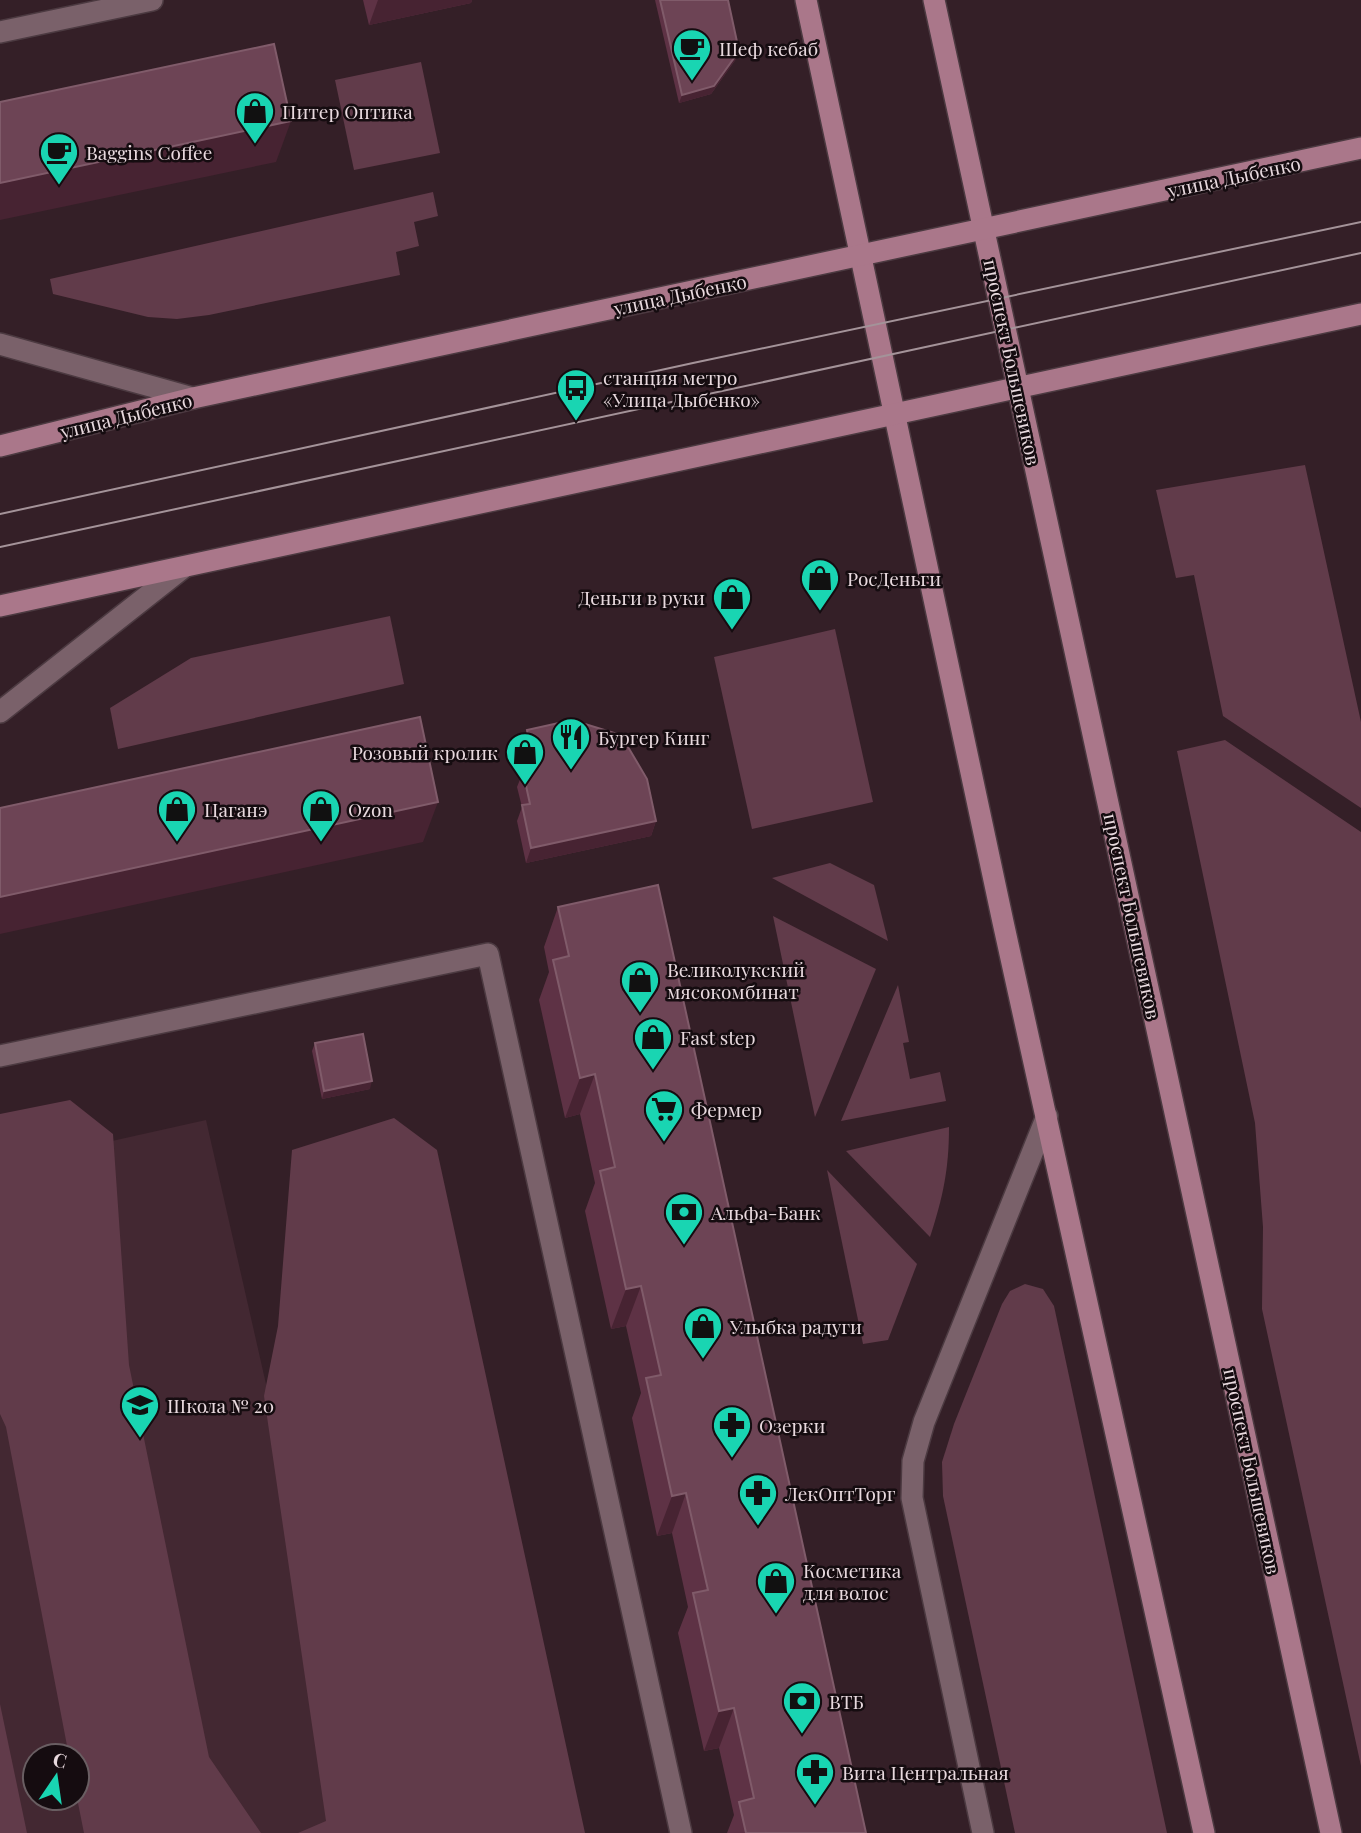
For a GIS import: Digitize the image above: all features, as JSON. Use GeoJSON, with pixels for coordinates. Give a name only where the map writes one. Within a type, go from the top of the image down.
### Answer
{"type":"FeatureCollection","features":[{"type":"Feature","properties":{"kind":"main road"},"geometry":{"type":"LineString","coordinates":[[806,0],[1003,922],[1204,1833]]}},
{"type":"Feature","properties":{"kind":"main road","name":"проспект Большевиков"},"geometry":{"type":"LineString","coordinates":[[934,0],[1331,1833]]}},
{"type":"Feature","properties":{"kind":"main road","name":"улица Дыбенко"},"geometry":{"type":"LineString","coordinates":[[0,446],[193,398],[1361,148]]}},
{"type":"Feature","properties":{"kind":"main road"},"geometry":{"type":"LineString","coordinates":[[0,606],[1361,314]]}},
{"type":"Feature","properties":{"kind":"street"},"geometry":{"type":"LineString","coordinates":[[0,32],[152,0]]}},
{"type":"Feature","properties":{"kind":"street"},"geometry":{"type":"LineString","coordinates":[[0,344],[193,398]]}},
{"type":"Feature","properties":{"kind":"street"},"geometry":{"type":"LineString","coordinates":[[0,712],[184,566]]}},
{"type":"Feature","properties":{"kind":"street"},"geometry":{"type":"LineString","coordinates":[[0,1056],[488,954],[681,1833]]}},
{"type":"Feature","properties":{"kind":"street"},"geometry":{"type":"LineString","coordinates":[[983,1833],[912,1498],[913,1461],[924,1422],[1047,1115]]}},
{"type":"Feature","properties":{"kind":"shaded area"},"geometry":{"type":"Polygon","coordinates":[[[421,62],[440,153],[354,170],[335,80],[421,62]]]}},
{"type":"Feature","properties":{"kind":"shaded area"},"geometry":{"type":"Polygon","coordinates":[[[433,192],[438,216],[414,222],[419,246],[396,252],[400,275],[209,315],[177,319],[148,317],[53,294],[50,279],[433,192]]]}},
{"type":"Feature","properties":{"kind":"shaded area"},"geometry":{"type":"Polygon","coordinates":[[[1305,465],[1361,722],[1361,808],[1223,716],[1194,575],[1176,578],[1156,490],[1305,465]]]}},
{"type":"Feature","properties":{"kind":"shaded area"},"geometry":{"type":"Polygon","coordinates":[[[390,616],[404,684],[118,749],[110,708],[191,658],[390,616]]]}},
{"type":"Feature","properties":{"kind":"shaded area"},"geometry":{"type":"Polygon","coordinates":[[[835,629],[873,802],[752,829],[714,657],[835,629]]]}},
{"type":"Feature","properties":{"kind":"shaded area"},"geometry":{"type":"Polygon","coordinates":[[[1225,740],[1361,832],[1361,1766],[1262,1309],[1263,1227],[1255,1123],[1177,751],[1225,740]]]}},
{"type":"Feature","properties":{"kind":"shaded area"},"geometry":{"type":"Polygon","coordinates":[[[830,863],[874,885],[888,941],[772,878],[830,863]]]}},
{"type":"Feature","properties":{"kind":"shaded area"},"geometry":{"type":"Polygon","coordinates":[[[773,916],[876,969],[815,1117],[773,916]]]}},
{"type":"Feature","properties":{"kind":"shaded area"},"geometry":{"type":"Polygon","coordinates":[[[898,985],[909,1042],[903,1043],[910,1079],[940,1072],[946,1101],[841,1121],[898,985]]]}},
{"type":"Feature","properties":{"kind":"shaded area"},"geometry":{"type":"Polygon","coordinates":[[[70,1100],[113,1134],[129,1365],[209,1757],[261,1833],[84,1833],[80,1812],[91,1812],[91,1742],[66,1742],[6,1427],[0,1414],[0,1114],[70,1100]]]}},
{"type":"Feature","properties":{"kind":"shaded area"},"geometry":{"type":"Polygon","coordinates":[[[394,1118],[437,1150],[585,1833],[298,1833],[326,1821],[264,1396],[278,1326],[292,1150],[394,1118]]]}},
{"type":"Feature","properties":{"kind":"shaded area","name":"Школа № 20"},"geometry":{"type":"Polygon","coordinates":[[[206,1120],[368,1833],[0,1833],[0,1166],[206,1120]]]}},
{"type":"Feature","properties":{"kind":"shaded area"},"geometry":{"type":"Polygon","coordinates":[[[949,1127],[944,1183],[930,1237],[846,1151],[949,1127]]]}},
{"type":"Feature","properties":{"kind":"shaded area"},"geometry":{"type":"Polygon","coordinates":[[[827,1170],[917,1264],[888,1340],[863,1344],[827,1170]]]}},
{"type":"Feature","properties":{"kind":"shaded area"},"geometry":{"type":"Polygon","coordinates":[[[1025,1284],[1043,1289],[1054,1306],[1167,1833],[1015,1833],[943,1496],[942,1462],[954,1424],[1002,1304],[1010,1291],[1025,1284]]]}},
{"type":"Feature","properties":{"kind":"shaded area"},"geometry":{"type":"Polygon","coordinates":[[[0,1704],[27,1833],[0,1833],[0,1704]]]}},
{"type":"Feature","properties":{"kind":"building"},"geometry":{"type":"Polygon","coordinates":[[[660,0],[728,0],[739,51],[714,86],[682,95],[660,0]]]}},
{"type":"Feature","properties":{"kind":"building"},"geometry":{"type":"Polygon","coordinates":[[[274,44],[291,121],[0,183],[0,102],[274,44]]]}},
{"type":"Feature","properties":{"kind":"building"},"geometry":{"type":"Polygon","coordinates":[[[420,717],[438,802],[0,897],[0,808],[420,717]]]}},
{"type":"Feature","properties":{"kind":"building"},"geometry":{"type":"Polygon","coordinates":[[[572,720],[621,735],[647,779],[656,821],[531,848],[522,805],[530,804],[523,772],[535,769],[527,730],[572,720]]]}},
{"type":"Feature","properties":{"kind":"building"},"geometry":{"type":"Polygon","coordinates":[[[658,885],[866,1833],[746,1833],[739,1802],[754,1798],[734,1708],[719,1711],[693,1593],[708,1590],[686,1493],[672,1496],[646,1378],[661,1375],[641,1286],[626,1289],[600,1171],[615,1167],[595,1074],[580,1078],[553,960],[569,956],[558,907],[658,885]]]}},
{"type":"Feature","properties":{"kind":"building"},"geometry":{"type":"Polygon","coordinates":[[[363,1034],[372,1081],[324,1091],[315,1043],[363,1034]]]}},
{"type":"Feature","properties":{"kind":"tram line"},"geometry":{"type":"LineString","coordinates":[[0,514],[693,363],[1361,222]]}},
{"type":"Feature","properties":{"kind":"tram line"},"geometry":{"type":"LineString","coordinates":[[0,547],[1361,253]]}},
{"type":"Feature","properties":{"kind":"place","name":"Шеф кебаб"},"geometry":{"type":"Point","coordinates":[692,82]}},
{"type":"Feature","properties":{"kind":"place","name":"Питер Оптика"},"geometry":{"type":"Point","coordinates":[255,145]}},
{"type":"Feature","properties":{"kind":"place","name":"Baggins Coffee"},"geometry":{"type":"Point","coordinates":[59,186]}},
{"type":"Feature","properties":{"kind":"place","name":"станция метро «Улица Дыбенко»"},"geometry":{"type":"Point","coordinates":[576,422]}},
{"type":"Feature","properties":{"kind":"place","name":"РосДеньги"},"geometry":{"type":"Point","coordinates":[820,612]}},
{"type":"Feature","properties":{"kind":"place","name":"Деньги в руки"},"geometry":{"type":"Point","coordinates":[732,631]}},
{"type":"Feature","properties":{"kind":"place","name":"Бургер Кинг"},"geometry":{"type":"Point","coordinates":[571,771]}},
{"type":"Feature","properties":{"kind":"place","name":"Розовый кролик"},"geometry":{"type":"Point","coordinates":[525,786]}},
{"type":"Feature","properties":{"kind":"place","name":"Цаганэ"},"geometry":{"type":"Point","coordinates":[177,843]}},
{"type":"Feature","properties":{"kind":"place","name":"Ozon"},"geometry":{"type":"Point","coordinates":[321,843]}},
{"type":"Feature","properties":{"kind":"place","name":"Великолукский мясокомбинат"},"geometry":{"type":"Point","coordinates":[640,1014]}},
{"type":"Feature","properties":{"kind":"place","name":"Fast step"},"geometry":{"type":"Point","coordinates":[653,1071]}},
{"type":"Feature","properties":{"kind":"place","name":"Фермер"},"geometry":{"type":"Point","coordinates":[664,1143]}},
{"type":"Feature","properties":{"kind":"place","name":"Альфа-Банк"},"geometry":{"type":"Point","coordinates":[684,1246]}},
{"type":"Feature","properties":{"kind":"place","name":"Улыбка радуги"},"geometry":{"type":"Point","coordinates":[703,1360]}},
{"type":"Feature","properties":{"kind":"place","name":"Школа № 20"},"geometry":{"type":"Point","coordinates":[140,1439]}},
{"type":"Feature","properties":{"kind":"place","name":"Озерки"},"geometry":{"type":"Point","coordinates":[732,1459]}},
{"type":"Feature","properties":{"kind":"place","name":"ЛекОптТорг"},"geometry":{"type":"Point","coordinates":[758,1527]}},
{"type":"Feature","properties":{"kind":"place","name":"Косметика для волос"},"geometry":{"type":"Point","coordinates":[776,1615]}},
{"type":"Feature","properties":{"kind":"place","name":"ВТБ"},"geometry":{"type":"Point","coordinates":[802,1735]}},
{"type":"Feature","properties":{"kind":"place","name":"Вита Центральная"},"geometry":{"type":"Point","coordinates":[815,1806]}}]}
